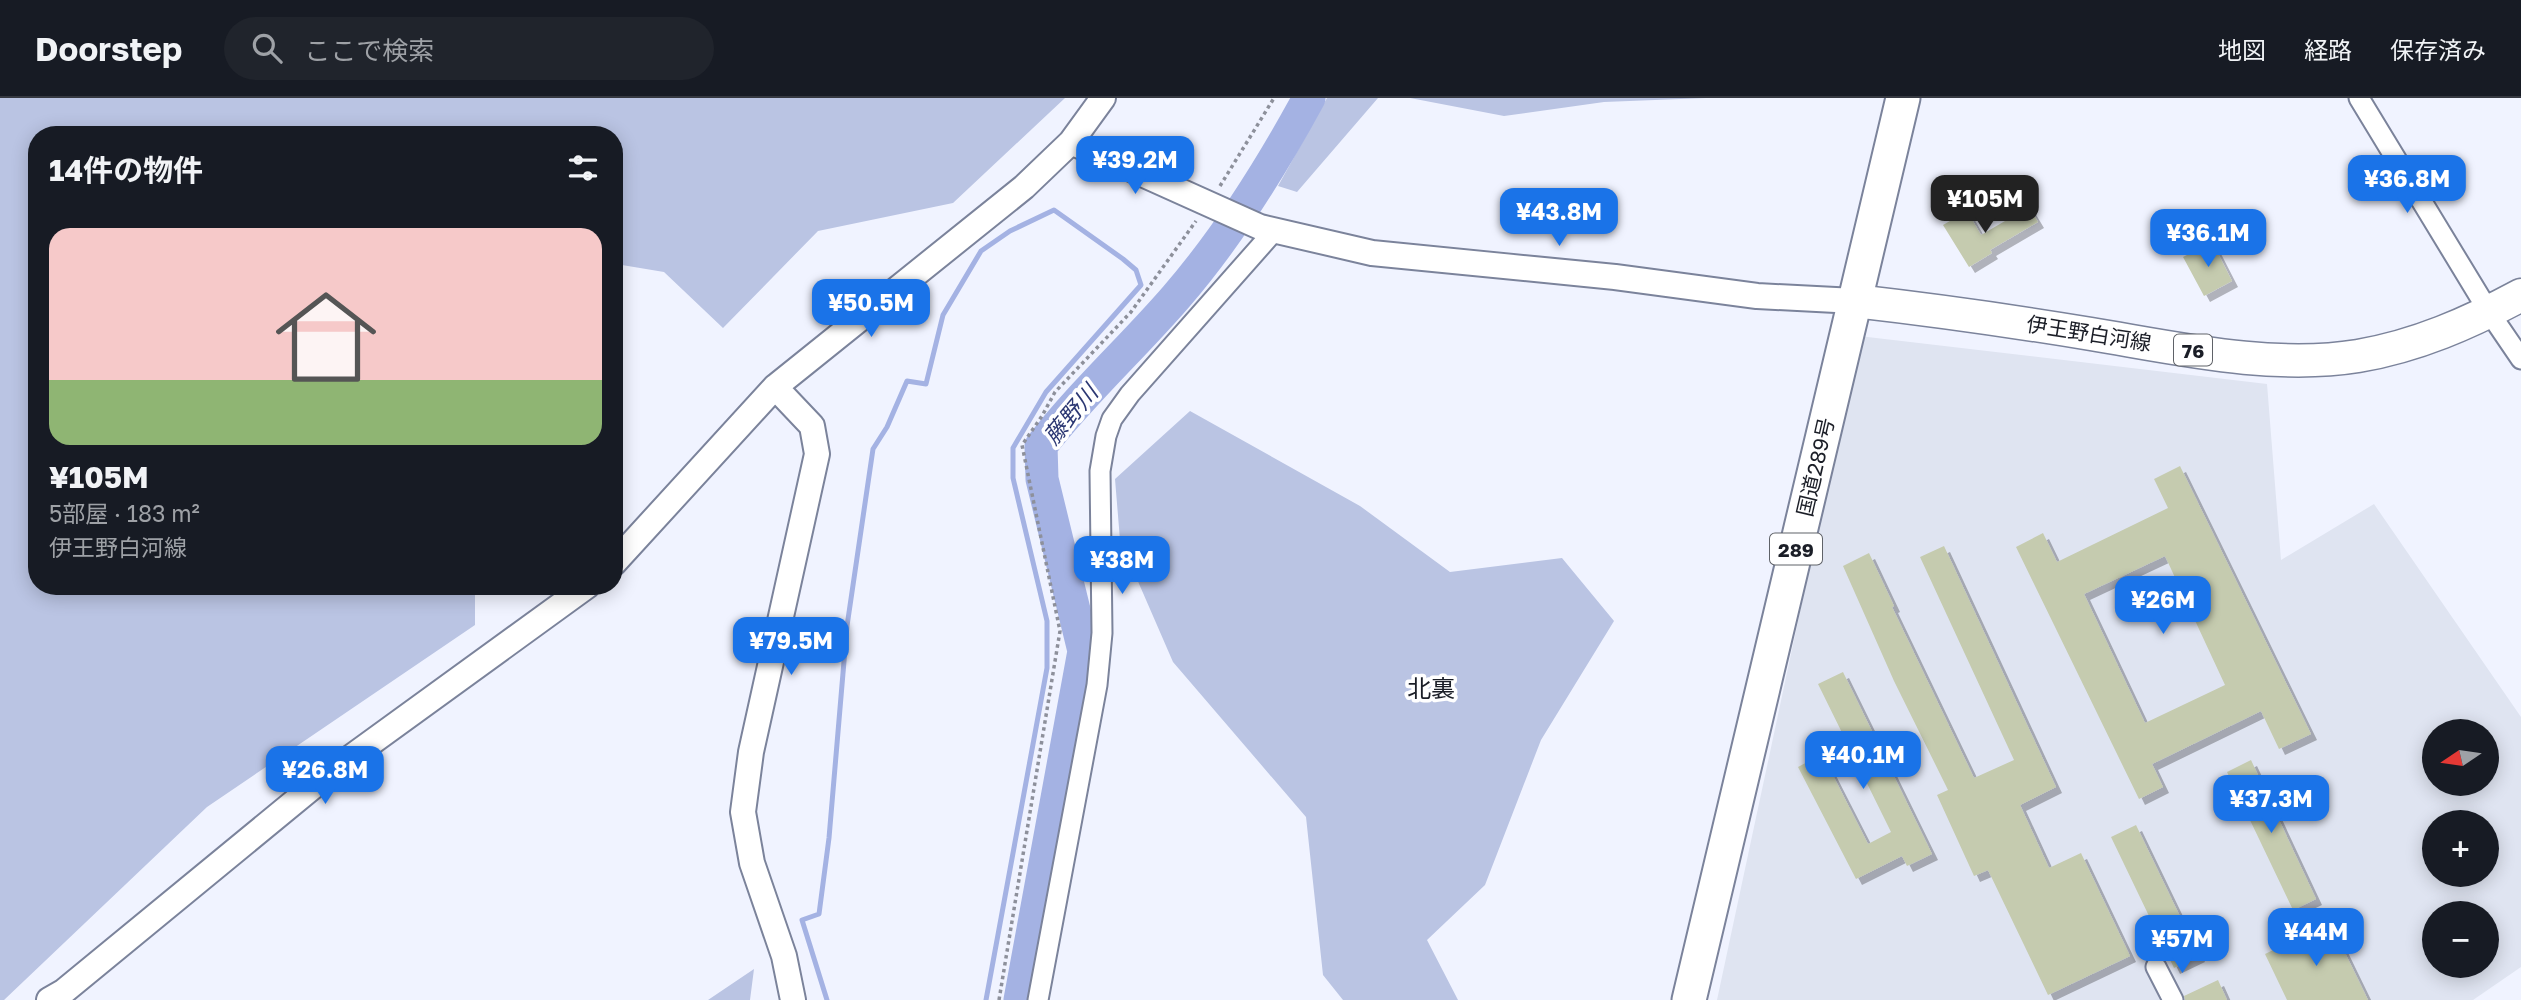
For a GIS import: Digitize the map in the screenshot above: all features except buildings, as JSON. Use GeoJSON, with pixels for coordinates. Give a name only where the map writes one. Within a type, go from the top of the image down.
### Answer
{"type":"FeatureCollection","features":[{"type":"Feature","properties":{"kind":"highway","name":"国道289号"},"geometry":{"type":"LineString","coordinates":[[1689,1000],[1903,98]]}},
{"type":"Feature","properties":{"kind":"main road","name":"伊王野白河線"},"geometry":{"type":"LineString","coordinates":[[1855,301],[1981,316],[2255,358],[2304,360],[2357,356],[2403,346],[2441,334],[2521,295]]}},
{"type":"Feature","properties":{"kind":"street"},"geometry":{"type":"LineString","coordinates":[[623,553],[775,387],[1024,187],[1071,142],[1103,98]]}},
{"type":"Feature","properties":{"kind":"street"},"geometry":{"type":"LineString","coordinates":[[2359,98],[2489,312],[2521,359]]}},
{"type":"Feature","properties":{"kind":"street"},"geometry":{"type":"LineString","coordinates":[[1071,142],[1267,228],[1304,239],[1372,253],[1615,277],[1757,296],[1855,301]]}},
{"type":"Feature","properties":{"kind":"street"},"geometry":{"type":"LineString","coordinates":[[1038,1000],[1097,685],[1102,633],[1100,471],[1106,436],[1112,419],[1129,394],[1267,228]]}},
{"type":"Feature","properties":{"kind":"street"},"geometry":{"type":"LineString","coordinates":[[775,387],[812,426],[817,454],[751,752],[743,812],[752,863],[784,956],[793,1000]]}},
{"type":"Feature","properties":{"kind":"street"},"geometry":{"type":"LineString","coordinates":[[49,1000],[63,992],[331,771],[575,595]]}},
{"type":"Feature","properties":{"kind":"street"},"geometry":{"type":"LineString","coordinates":[[2156,967],[2172,1000]]}},
{"type":"Feature","properties":{"kind":"shaded area"},"geometry":{"type":"Polygon","coordinates":[[[0,98],[1065,98],[953,203],[818,231],[723,328],[664,272],[623,265],[623,126],[28,126],[28,595],[475,595],[475,625],[207,807],[4,1000],[0,1000],[0,98]]]}},
{"type":"Feature","properties":{"kind":"shaded area"},"geometry":{"type":"Polygon","coordinates":[[[1327,98],[1378,98],[1297,192],[1278,186],[1327,98]]]}},
{"type":"Feature","properties":{"kind":"shaded area"},"geometry":{"type":"Polygon","coordinates":[[[1410,98],[1706,98],[1604,102],[1504,116],[1410,98]]]}},
{"type":"Feature","properties":{"kind":"shaded area"},"geometry":{"type":"Polygon","coordinates":[[[1859,336],[2267,384],[2281,560],[2374,504],[2521,717],[2521,967],[2473,1000],[1717,1000],[1859,336]]]}},
{"type":"Feature","properties":{"kind":"shaded area"},"geometry":{"type":"Polygon","coordinates":[[[1190,411],[1360,506],[1450,572],[1562,558],[1614,621],[1541,740],[1485,885],[1427,940],[1458,1000],[1343,1000],[1323,975],[1306,817],[1173,662],[1120,540],[1115,479],[1190,411]]]}},
{"type":"Feature","properties":{"kind":"shaded area"},"geometry":{"type":"Polygon","coordinates":[[[754,969],[750,1000],[708,1000],[754,969]]]}},
{"type":"Feature","properties":{"kind":"waterway","name":"藤野川"},"geometry":{"type":"LineString","coordinates":[[1020,1000],[1084,651],[1042,479],[1041,446],[1195,274],[1264,176],[1309,98]]}},
{"type":"Feature","properties":{"kind":"waterway"},"geometry":{"type":"LineString","coordinates":[[827,1000],[802,920],[819,914],[829,838],[847,626],[873,449],[887,427],[907,381],[926,384],[943,315],[981,251],[1010,231],[1054,210],[1136,270],[1141,285],[1046,392],[1013,448],[1013,478],[1047,621],[1047,668],[986,1000]]}},
{"type":"Feature","properties":{"kind":"district","name":"北裏"},"geometry":{"type":"Point","coordinates":[1431,687]}}]}
